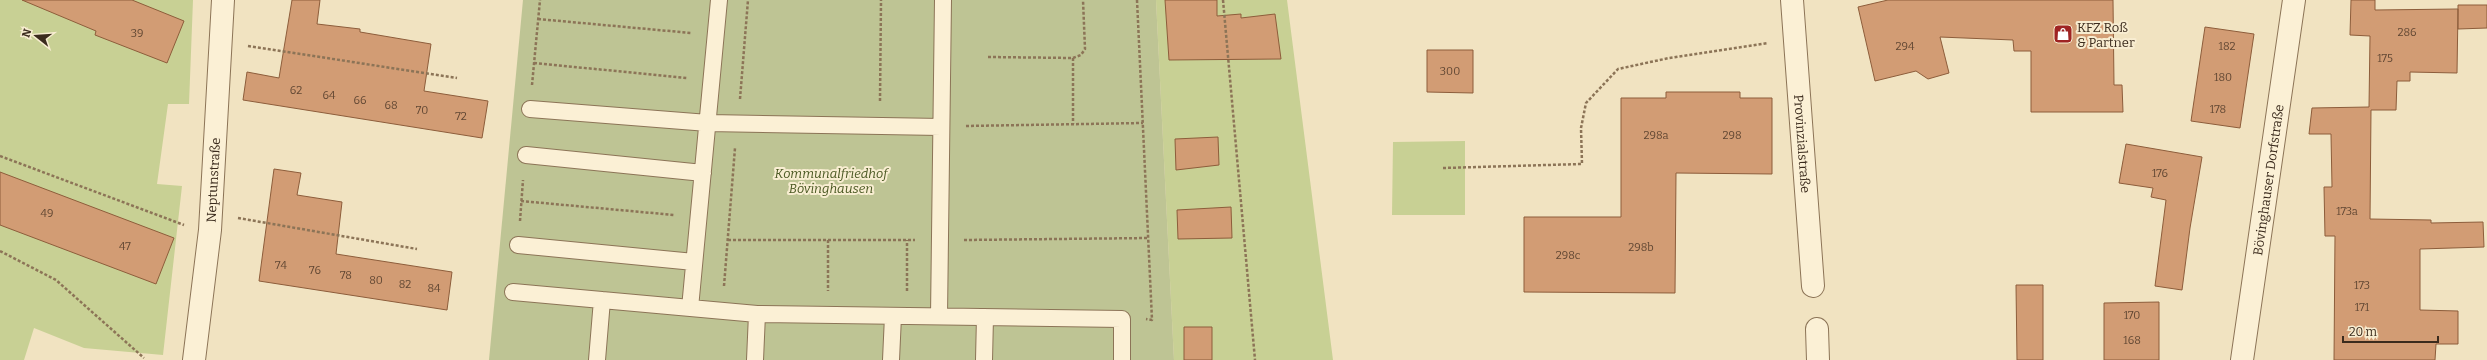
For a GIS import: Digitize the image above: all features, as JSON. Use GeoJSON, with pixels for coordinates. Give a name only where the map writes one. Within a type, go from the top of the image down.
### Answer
{"type":"FeatureCollection","features":[{"type":"Feature","properties":{"kind":"street","name":"Neptunstraße"},"geometry":{"type":"LineString","coordinates":[[194,360],[210,214],[223,0]]}},
{"type":"Feature","properties":{"kind":"street","name":"Provinzialstraße"},"geometry":{"type":"LineString","coordinates":[[1792,0],[1813,286]]}},
{"type":"Feature","properties":{"kind":"street","name":"Bövinghauser Dorfstraße"},"geometry":{"type":"LineString","coordinates":[[2242,360],[2294,0]]}},
{"type":"Feature","properties":{"kind":"street"},"geometry":{"type":"LineString","coordinates":[[1817,329],[1818,360]]}},
{"type":"Feature","properties":{"kind":"lane"},"geometry":{"type":"LineString","coordinates":[[690,308],[719,0]]}},
{"type":"Feature","properties":{"kind":"lane"},"geometry":{"type":"LineString","coordinates":[[939,316],[943,0]]}},
{"type":"Feature","properties":{"kind":"lane"},"geometry":{"type":"LineString","coordinates":[[530,109],[708,123],[942,127]]}},
{"type":"Feature","properties":{"kind":"lane"},"geometry":{"type":"LineString","coordinates":[[526,155],[703,173]]}},
{"type":"Feature","properties":{"kind":"lane"},"geometry":{"type":"LineString","coordinates":[[518,245],[694,262]]}},
{"type":"Feature","properties":{"kind":"lane"},"geometry":{"type":"LineString","coordinates":[[513,292],[757,314],[1122,319],[1122,360]]}},
{"type":"Feature","properties":{"kind":"lane"},"geometry":{"type":"LineString","coordinates":[[597,360],[602,300]]}},
{"type":"Feature","properties":{"kind":"lane"},"geometry":{"type":"LineString","coordinates":[[755,360],[757,314]]}},
{"type":"Feature","properties":{"kind":"lane"},"geometry":{"type":"LineString","coordinates":[[891,360],[900,316]]}},
{"type":"Feature","properties":{"kind":"lane"},"geometry":{"type":"LineString","coordinates":[[984,360],[985,317]]}},
{"type":"Feature","properties":{"kind":"path"},"geometry":{"type":"LineString","coordinates":[[530,109],[540,0]]}},
{"type":"Feature","properties":{"kind":"path"},"geometry":{"type":"LineString","coordinates":[[880,126],[881,0]]}},
{"type":"Feature","properties":{"kind":"path"},"geometry":{"type":"LineString","coordinates":[[988,57],[1073,58],[1081,55],[1085,49],[1083,0]]}},
{"type":"Feature","properties":{"kind":"path"},"geometry":{"type":"LineString","coordinates":[[1122,319],[1152,320],[1150,238],[1137,0]]}},
{"type":"Feature","properties":{"kind":"path"},"geometry":{"type":"LineString","coordinates":[[1223,0],[1256,360]]}},
{"type":"Feature","properties":{"kind":"path"},"geometry":{"type":"LineString","coordinates":[[538,19],[715,36]]}},
{"type":"Feature","properties":{"kind":"path"},"geometry":{"type":"LineString","coordinates":[[1442,168],[1582,164],[1581,128],[1586,103],[1618,69],[1669,58],[1795,39]]}},
{"type":"Feature","properties":{"kind":"path"},"geometry":{"type":"LineString","coordinates":[[220,42],[457,78]]}},
{"type":"Feature","properties":{"kind":"path"},"geometry":{"type":"LineString","coordinates":[[1073,58],[1073,124]]}},
{"type":"Feature","properties":{"kind":"path"},"geometry":{"type":"LineString","coordinates":[[534,64],[712,81]]}},
{"type":"Feature","properties":{"kind":"path"},"geometry":{"type":"LineString","coordinates":[[942,127],[1143,123]]}},
{"type":"Feature","properties":{"kind":"path"},"geometry":{"type":"LineString","coordinates":[[518,245],[526,155]]}},
{"type":"Feature","properties":{"kind":"path"},"geometry":{"type":"LineString","coordinates":[[0,156],[182,225]]}},
{"type":"Feature","properties":{"kind":"path"},"geometry":{"type":"LineString","coordinates":[[521,201],[698,217]]}},
{"type":"Feature","properties":{"kind":"path"},"geometry":{"type":"LineString","coordinates":[[210,214],[416,249]]}},
{"type":"Feature","properties":{"kind":"path"},"geometry":{"type":"LineString","coordinates":[[721,311],[728,240],[1150,238]]}},
{"type":"Feature","properties":{"kind":"path"},"geometry":{"type":"LineString","coordinates":[[828,240],[828,315]]}},
{"type":"Feature","properties":{"kind":"path"},"geometry":{"type":"LineString","coordinates":[[900,316],[908,240]]}},
{"type":"Feature","properties":{"kind":"path"},"geometry":{"type":"LineString","coordinates":[[0,251],[56,280],[144,358]]}},
{"type":"Feature","properties":{"kind":"green space"},"geometry":{"type":"Polygon","coordinates":[[[0,0],[193,0],[189,104],[168,104],[157,184],[182,186],[163,355],[84,348],[34,328],[24,360],[0,360],[0,0]]]}},
{"type":"Feature","properties":{"kind":"green space","name":"Kommunalfriedhof Bövinghausen"},"geometry":{"type":"Polygon","coordinates":[[[523,0],[1156,0],[1174,360],[489,360],[523,0]]]}},
{"type":"Feature","properties":{"kind":"green space"},"geometry":{"type":"Polygon","coordinates":[[[1156,0],[1287,0],[1333,360],[1174,360],[1156,0]]]}},
{"type":"Feature","properties":{"kind":"green space"},"geometry":{"type":"Polygon","coordinates":[[[1465,141],[1465,215],[1392,215],[1393,142],[1465,141]]]}},
{"type":"Feature","properties":{"kind":"building"},"geometry":{"type":"Polygon","coordinates":[[[22,0],[132,0],[184,21],[167,63],[95,35],[96,31],[22,0]]]}},
{"type":"Feature","properties":{"kind":"building"},"geometry":{"type":"Polygon","coordinates":[[[292,0],[320,0],[317,24],[360,29],[360,32],[431,44],[424,91],[488,101],[482,138],[243,100],[247,72],[279,78],[292,0]]]}},
{"type":"Feature","properties":{"kind":"building"},"geometry":{"type":"Polygon","coordinates":[[[1165,0],[1217,0],[1217,16],[1241,14],[1241,18],[1275,14],[1281,59],[1169,60],[1165,0]]]}},
{"type":"Feature","properties":{"kind":"building"},"geometry":{"type":"Polygon","coordinates":[[[1888,0],[2113,0],[2114,85],[2122,85],[2123,112],[2031,112],[2031,51],[2014,51],[2013,40],[1940,37],[1949,73],[1928,79],[1916,71],[1875,81],[1858,7],[1888,0]]]}},
{"type":"Feature","properties":{"kind":"building"},"geometry":{"type":"Polygon","coordinates":[[[2351,0],[2375,0],[2375,10],[2458,9],[2457,73],[2410,72],[2410,81],[2397,81],[2396,110],[2371,110],[2370,219],[2431,220],[2431,223],[2483,222],[2484,247],[2420,249],[2420,310],[2458,311],[2458,344],[2436,344],[2435,360],[2334,360],[2335,236],[2325,236],[2324,187],[2332,187],[2331,134],[2309,134],[2312,108],[2369,107],[2370,36],[2350,35],[2351,0]]]}},
{"type":"Feature","properties":{"kind":"building"},"geometry":{"type":"Polygon","coordinates":[[[2458,5],[2487,5],[2487,28],[2458,29],[2458,5]]]}},
{"type":"Feature","properties":{"kind":"building"},"geometry":{"type":"Polygon","coordinates":[[[2205,27],[2254,34],[2240,128],[2191,121],[2205,27]]]}},
{"type":"Feature","properties":{"kind":"building"},"geometry":{"type":"Polygon","coordinates":[[[1427,50],[1473,50],[1473,93],[1427,92],[1427,50]]]}},
{"type":"Feature","properties":{"kind":"building"},"geometry":{"type":"Polygon","coordinates":[[[1666,92],[1740,92],[1740,98],[1772,98],[1772,174],[1676,173],[1675,293],[1524,292],[1524,217],[1621,217],[1621,98],[1666,98],[1666,92]]]}},
{"type":"Feature","properties":{"kind":"building"},"geometry":{"type":"Polygon","coordinates":[[[1218,137],[1219,165],[1176,170],[1175,139],[1218,137]]]}},
{"type":"Feature","properties":{"kind":"building"},"geometry":{"type":"Polygon","coordinates":[[[2126,144],[2202,157],[2190,228],[2182,290],[2155,286],[2166,200],[2151,197],[2153,188],[2119,183],[2126,144]]]}},
{"type":"Feature","properties":{"kind":"building"},"geometry":{"type":"Polygon","coordinates":[[[274,169],[301,173],[297,195],[342,202],[336,254],[452,272],[447,310],[259,281],[274,169]]]}},
{"type":"Feature","properties":{"kind":"building"},"geometry":{"type":"Polygon","coordinates":[[[0,172],[174,238],[156,284],[0,225],[0,172]]]}},
{"type":"Feature","properties":{"kind":"building"},"geometry":{"type":"Polygon","coordinates":[[[1231,207],[1232,238],[1178,239],[1177,210],[1231,207]]]}},
{"type":"Feature","properties":{"kind":"building"},"geometry":{"type":"Polygon","coordinates":[[[2016,285],[2043,285],[2043,360],[2017,360],[2016,285]]]}},
{"type":"Feature","properties":{"kind":"building"},"geometry":{"type":"Polygon","coordinates":[[[2159,302],[2159,360],[2104,360],[2104,303],[2159,302]]]}},
{"type":"Feature","properties":{"kind":"building"},"geometry":{"type":"Polygon","coordinates":[[[1184,327],[1212,327],[1212,360],[1184,360],[1184,327]]]}},
{"type":"Feature","properties":{"kind":"place","name":"KFZ Roß & Partner"},"geometry":{"type":"Point","coordinates":[2063,34]}}]}
